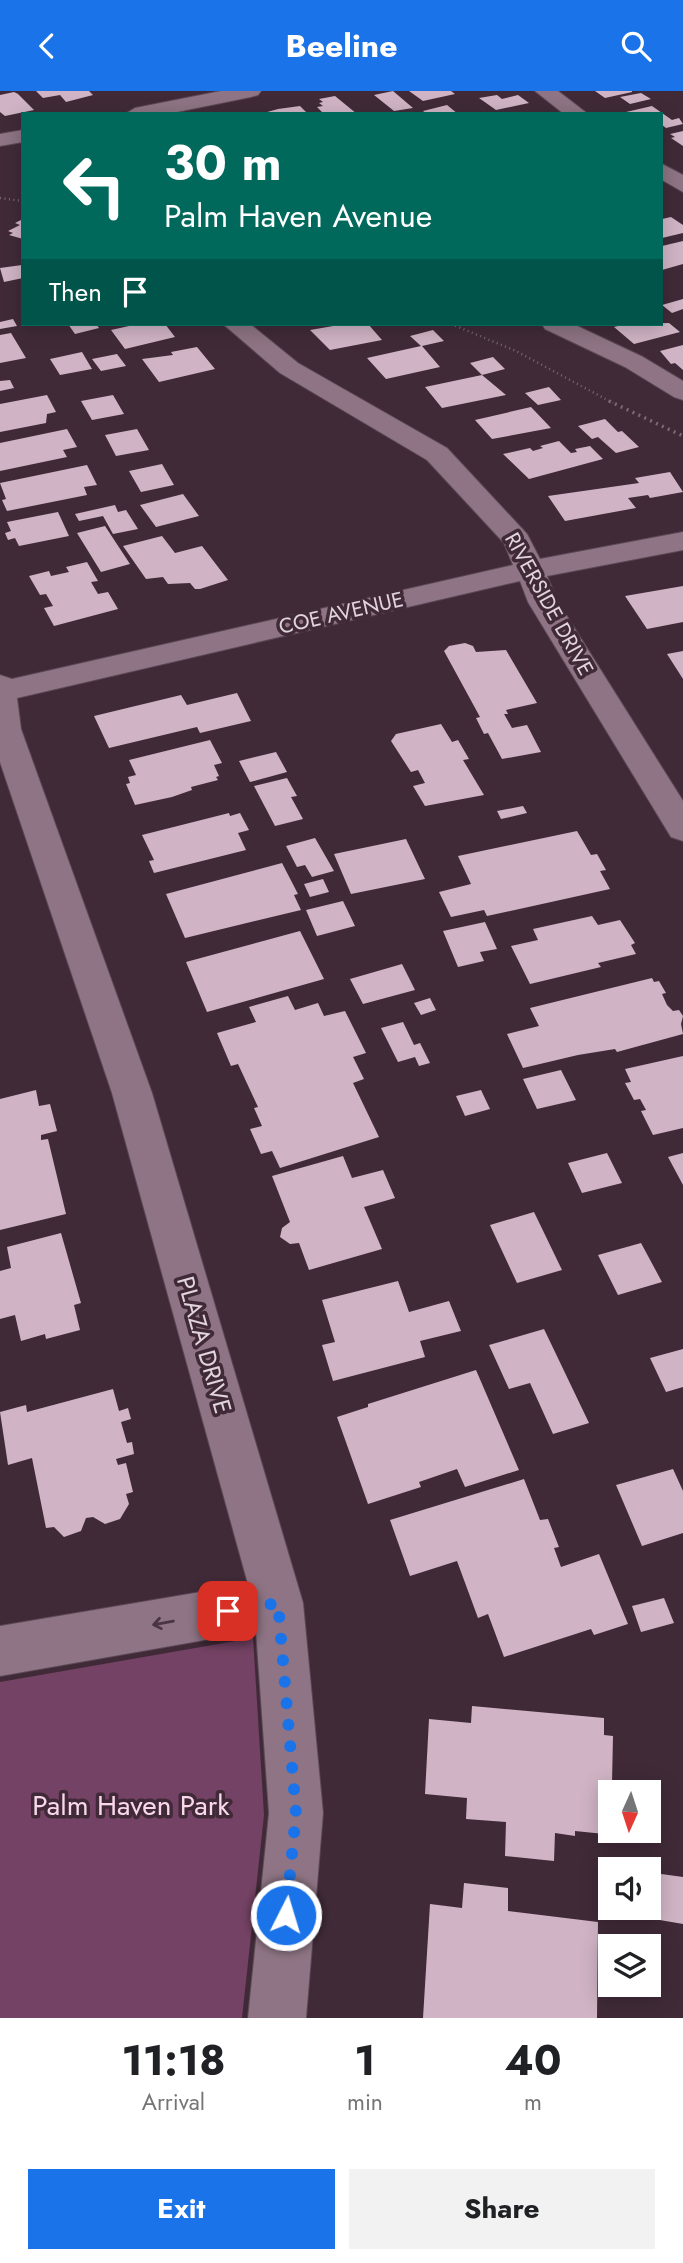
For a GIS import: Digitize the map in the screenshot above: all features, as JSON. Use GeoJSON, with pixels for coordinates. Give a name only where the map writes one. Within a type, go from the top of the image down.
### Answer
{"type":"FeatureCollection","features":[{"type":"Feature","properties":{"kind":"street"},"geometry":{"type":"LineString","coordinates":[[144,91],[164,108]]}},
{"type":"Feature","properties":{"kind":"street"},"geometry":{"type":"LineString","coordinates":[[145,112],[251,91]]}},
{"type":"Feature","properties":{"kind":"street"},"geometry":{"type":"LineString","coordinates":[[545,91],[575,112]]}},
{"type":"Feature","properties":{"kind":"street"},"geometry":{"type":"LineString","coordinates":[[0,140],[21,136]]}},
{"type":"Feature","properties":{"kind":"street"},"geometry":{"type":"LineString","coordinates":[[663,171],[683,185]]}},
{"type":"Feature","properties":{"kind":"street","name":"RIVERSIDE DRIVE"},"geometry":{"type":"LineString","coordinates":[[236,326],[289,368],[437,454],[517,540],[543,602],[683,829]]}},
{"type":"Feature","properties":{"kind":"street"},"geometry":{"type":"LineString","coordinates":[[558,326],[634,362],[683,392]]}},
{"type":"Feature","properties":{"kind":"street","name":"COE AVENUE"},"geometry":{"type":"LineString","coordinates":[[0,692],[530,570],[683,541]]}},
{"type":"Feature","properties":{"kind":"street","name":"PLAZA DRIVE"},"geometry":{"type":"LineString","coordinates":[[0,685],[5,729],[132,1093],[278,1603],[296,1813],[277,2018]]}},
{"type":"Feature","properties":{"kind":"street"},"geometry":{"type":"LineString","coordinates":[[0,1651],[278,1603]]}},
{"type":"Feature","properties":{"kind":"path"},"geometry":{"type":"LineString","coordinates":[[0,198],[21,201]]}},
{"type":"Feature","properties":{"kind":"path"},"geometry":{"type":"LineString","coordinates":[[456,326],[516,351],[651,423],[683,436]]}},
{"type":"Feature","properties":{"kind":"green space","name":"Palm Haven Park"},"geometry":{"type":"Polygon","coordinates":[[[253,1638],[264,1815],[242,2018],[0,2018],[0,1682],[253,1638]]]}},
{"type":"Feature","properties":{"kind":"building"},"geometry":{"type":"Polygon","coordinates":[[[36,91],[89,91],[93,95],[66,102],[60,95],[43,98],[36,91]]]}},
{"type":"Feature","properties":{"kind":"building"},"geometry":{"type":"Polygon","coordinates":[[[393,91],[413,108],[394,111],[374,95],[393,91]]]}},
{"type":"Feature","properties":{"kind":"building"},"geometry":{"type":"Polygon","coordinates":[[[409,91],[451,91],[455,94],[423,101],[409,91]]]}},
{"type":"Feature","properties":{"kind":"building"},"geometry":{"type":"Polygon","coordinates":[[[595,91],[632,91],[632,92],[605,98],[595,91]]]}},
{"type":"Feature","properties":{"kind":"building"},"geometry":{"type":"Polygon","coordinates":[[[14,92],[34,110],[5,116],[0,112],[0,95],[14,92]]]}},
{"type":"Feature","properties":{"kind":"building"},"geometry":{"type":"Polygon","coordinates":[[[641,93],[651,99],[630,104],[620,97],[641,93]]]}},
{"type":"Feature","properties":{"kind":"building"},"geometry":{"type":"Polygon","coordinates":[[[497,95],[502,99],[518,95],[529,103],[496,110],[479,98],[497,95]]]}},
{"type":"Feature","properties":{"kind":"building"},"geometry":{"type":"Polygon","coordinates":[[[335,96],[355,112],[322,112],[317,107],[323,106],[319,99],[335,96]]]}},
{"type":"Feature","properties":{"kind":"building"},"geometry":{"type":"Polygon","coordinates":[[[447,105],[456,112],[424,112],[447,105]]]}},
{"type":"Feature","properties":{"kind":"building"},"geometry":{"type":"Polygon","coordinates":[[[300,106],[306,112],[267,112],[300,106]]]}},
{"type":"Feature","properties":{"kind":"building"},"geometry":{"type":"Polygon","coordinates":[[[652,106],[661,112],[626,112],[652,106]]]}},
{"type":"Feature","properties":{"kind":"building"},"geometry":{"type":"Polygon","coordinates":[[[663,114],[672,120],[679,118],[683,124],[666,128],[663,126],[663,114]]]}},
{"type":"Feature","properties":{"kind":"building"},"geometry":{"type":"Polygon","coordinates":[[[683,131],[683,146],[671,138],[675,137],[670,134],[683,131]]]}},
{"type":"Feature","properties":{"kind":"building"},"geometry":{"type":"Polygon","coordinates":[[[671,217],[683,225],[683,233],[663,238],[663,219],[671,217]]]}},
{"type":"Feature","properties":{"kind":"building"},"geometry":{"type":"Polygon","coordinates":[[[21,220],[21,238],[9,235],[13,233],[8,231],[20,225],[15,223],[21,220]]]}},
{"type":"Feature","properties":{"kind":"building"},"geometry":{"type":"Polygon","coordinates":[[[683,241],[683,264],[663,270],[663,246],[683,241]]]}},
{"type":"Feature","properties":{"kind":"building"},"geometry":{"type":"Polygon","coordinates":[[[21,265],[21,278],[4,282],[0,268],[21,265]]]}},
{"type":"Feature","properties":{"kind":"building"},"geometry":{"type":"Polygon","coordinates":[[[683,299],[683,309],[672,313],[663,305],[683,299]]]}},
{"type":"Feature","properties":{"kind":"building"},"geometry":{"type":"Polygon","coordinates":[[[13,319],[17,326],[0,329],[0,322],[13,319]]]}},
{"type":"Feature","properties":{"kind":"building"},"geometry":{"type":"Polygon","coordinates":[[[663,323],[669,323],[680,332],[634,344],[614,327],[663,326],[663,323]]]}},
{"type":"Feature","properties":{"kind":"building"},"geometry":{"type":"Polygon","coordinates":[[[69,326],[99,328],[75,334],[69,326]]]}},
{"type":"Feature","properties":{"kind":"building"},"geometry":{"type":"Polygon","coordinates":[[[129,326],[167,326],[175,337],[125,349],[111,330],[129,326]]]}},
{"type":"Feature","properties":{"kind":"building"},"geometry":{"type":"Polygon","coordinates":[[[333,326],[370,326],[382,340],[330,350],[310,330],[333,326]]]}},
{"type":"Feature","properties":{"kind":"building"},"geometry":{"type":"Polygon","coordinates":[[[433,330],[444,341],[422,346],[440,367],[386,379],[367,358],[421,346],[410,336],[433,330]]]}},
{"type":"Feature","properties":{"kind":"building"},"geometry":{"type":"Polygon","coordinates":[[[11,333],[26,358],[0,363],[0,335],[11,333]]]}},
{"type":"Feature","properties":{"kind":"building"},"geometry":{"type":"Polygon","coordinates":[[[683,345],[683,370],[675,363],[671,364],[660,351],[683,345]]]}},
{"type":"Feature","properties":{"kind":"building"},"geometry":{"type":"Polygon","coordinates":[[[197,347],[215,369],[159,382],[142,359],[173,355],[171,352],[197,347]]]}},
{"type":"Feature","properties":{"kind":"building"},"geometry":{"type":"Polygon","coordinates":[[[82,352],[92,369],[60,375],[50,359],[82,352]]]}},
{"type":"Feature","properties":{"kind":"building"},"geometry":{"type":"Polygon","coordinates":[[[117,354],[126,366],[101,371],[92,359],[117,354]]]}},
{"type":"Feature","properties":{"kind":"building"},"geometry":{"type":"Polygon","coordinates":[[[493,357],[505,369],[482,375],[470,363],[493,357]]]}},
{"type":"Feature","properties":{"kind":"building"},"geometry":{"type":"Polygon","coordinates":[[[482,375],[506,395],[442,408],[425,387],[482,375]]]}},
{"type":"Feature","properties":{"kind":"building"},"geometry":{"type":"Polygon","coordinates":[[[10,380],[14,388],[0,391],[0,381],[10,380]]]}},
{"type":"Feature","properties":{"kind":"building"},"geometry":{"type":"Polygon","coordinates":[[[549,387],[561,400],[538,405],[525,393],[549,387]]]}},
{"type":"Feature","properties":{"kind":"building"},"geometry":{"type":"Polygon","coordinates":[[[47,395],[56,412],[47,414],[46,423],[0,432],[0,404],[47,395]]]}},
{"type":"Feature","properties":{"kind":"building"},"geometry":{"type":"Polygon","coordinates":[[[113,395],[124,414],[92,420],[81,401],[113,395]]]}},
{"type":"Feature","properties":{"kind":"building"},"geometry":{"type":"Polygon","coordinates":[[[531,407],[551,428],[492,439],[475,420],[531,407]]]}},
{"type":"Feature","properties":{"kind":"building"},"geometry":{"type":"Polygon","coordinates":[[[605,419],[639,447],[616,453],[598,437],[592,439],[578,426],[605,419]]]}},
{"type":"Feature","properties":{"kind":"building"},"geometry":{"type":"Polygon","coordinates":[[[67,429],[77,447],[63,450],[67,457],[0,471],[0,443],[67,429]]]}},
{"type":"Feature","properties":{"kind":"building"},"geometry":{"type":"Polygon","coordinates":[[[137,429],[149,450],[116,456],[105,435],[137,429]]]}},
{"type":"Feature","properties":{"kind":"building"},"geometry":{"type":"Polygon","coordinates":[[[559,441],[571,453],[577,452],[575,449],[590,446],[603,459],[529,479],[503,454],[530,448],[533,451],[543,448],[540,446],[559,441]]]}},
{"type":"Feature","properties":{"kind":"building"},"geometry":{"type":"Polygon","coordinates":[[[162,464],[174,485],[141,492],[129,471],[162,464]]]}},
{"type":"Feature","properties":{"kind":"building"},"geometry":{"type":"Polygon","coordinates":[[[87,465],[97,485],[84,487],[87,495],[7,511],[2,500],[6,499],[0,483],[87,465]]]}},
{"type":"Feature","properties":{"kind":"building"},"geometry":{"type":"Polygon","coordinates":[[[670,472],[683,492],[650,498],[648,495],[628,498],[636,508],[565,521],[548,496],[639,483],[635,478],[670,472]]]}},
{"type":"Feature","properties":{"kind":"building"},"geometry":{"type":"Polygon","coordinates":[[[183,494],[199,516],[156,527],[140,505],[183,494]]]}},
{"type":"Feature","properties":{"kind":"building"},"geometry":{"type":"Polygon","coordinates":[[[115,505],[118,512],[126,510],[138,529],[113,534],[103,516],[79,521],[75,514],[115,505]]]}},
{"type":"Feature","properties":{"kind":"building"},"geometry":{"type":"Polygon","coordinates":[[[58,512],[69,536],[19,546],[15,538],[8,540],[5,533],[11,531],[7,522],[58,512]]]}},
{"type":"Feature","properties":{"kind":"building"},"geometry":{"type":"Polygon","coordinates":[[[105,526],[130,564],[101,572],[77,533],[105,526]]]}},
{"type":"Feature","properties":{"kind":"building"},"geometry":{"type":"Polygon","coordinates":[[[162,536],[175,553],[202,546],[228,580],[195,589],[190,583],[168,584],[163,577],[146,579],[123,546],[162,536]]]}},
{"type":"Feature","properties":{"kind":"building"},"geometry":{"type":"Polygon","coordinates":[[[87,562],[98,581],[91,582],[98,594],[108,592],[118,609],[54,626],[44,608],[53,606],[46,594],[40,595],[29,576],[49,571],[51,576],[69,572],[66,567],[87,562]]]}},
{"type":"Feature","properties":{"kind":"building"},"geometry":{"type":"Polygon","coordinates":[[[683,586],[683,622],[647,629],[625,596],[683,586]]]}},
{"type":"Feature","properties":{"kind":"building"},"geometry":{"type":"Polygon","coordinates":[[[465,643],[473,646],[476,652],[506,650],[537,703],[506,710],[508,714],[504,714],[512,728],[527,725],[541,752],[502,759],[488,733],[484,734],[476,718],[480,717],[444,651],[449,646],[465,643]]]}},
{"type":"Feature","properties":{"kind":"building"},"geometry":{"type":"Polygon","coordinates":[[[683,651],[683,679],[667,654],[683,651]]]}},
{"type":"Feature","properties":{"kind":"building"},"geometry":{"type":"Polygon","coordinates":[[[237,693],[251,721],[200,733],[197,727],[109,748],[94,716],[181,695],[187,705],[237,693]]]}},
{"type":"Feature","properties":{"kind":"building"},"geometry":{"type":"Polygon","coordinates":[[[441,724],[452,742],[458,740],[469,759],[463,760],[484,795],[425,806],[413,786],[425,783],[418,770],[411,772],[391,741],[396,734],[441,724]]]}},
{"type":"Feature","properties":{"kind":"building"},"geometry":{"type":"Polygon","coordinates":[[[210,740],[222,763],[214,765],[218,780],[191,787],[192,790],[172,797],[135,805],[126,784],[130,783],[128,777],[136,775],[129,760],[210,740]]]}},
{"type":"Feature","properties":{"kind":"building"},"geometry":{"type":"Polygon","coordinates":[[[276,752],[287,772],[250,782],[239,761],[276,752]]]}},
{"type":"Feature","properties":{"kind":"building"},"geometry":{"type":"Polygon","coordinates":[[[287,778],[297,796],[291,797],[303,819],[275,826],[254,786],[287,778]]]}},
{"type":"Feature","properties":{"kind":"building"},"geometry":{"type":"Polygon","coordinates":[[[523,806],[527,813],[501,819],[497,811],[523,806]]]}},
{"type":"Feature","properties":{"kind":"building"},"geometry":{"type":"Polygon","coordinates":[[[229,813],[230,816],[240,813],[249,830],[238,833],[246,850],[154,873],[149,861],[154,860],[142,835],[229,813]]]}},
{"type":"Feature","properties":{"kind":"building"},"geometry":{"type":"Polygon","coordinates":[[[577,831],[591,855],[597,854],[606,870],[600,871],[610,889],[487,916],[484,910],[451,917],[439,892],[471,884],[458,856],[577,831]]]}},
{"type":"Feature","properties":{"kind":"building"},"geometry":{"type":"Polygon","coordinates":[[[315,838],[334,871],[312,877],[305,865],[297,867],[286,846],[315,838]]]}},
{"type":"Feature","properties":{"kind":"building"},"geometry":{"type":"Polygon","coordinates":[[[406,839],[425,879],[351,894],[334,854],[406,839]]]}},
{"type":"Feature","properties":{"kind":"building"},"geometry":{"type":"Polygon","coordinates":[[[282,863],[298,894],[294,895],[301,910],[185,938],[166,894],[282,863]]]}},
{"type":"Feature","properties":{"kind":"building"},"geometry":{"type":"Polygon","coordinates":[[[323,879],[329,892],[310,897],[304,884],[323,879]]]}},
{"type":"Feature","properties":{"kind":"building"},"geometry":{"type":"Polygon","coordinates":[[[343,901],[355,926],[317,936],[306,910],[343,901]]]}},
{"type":"Feature","properties":{"kind":"building"},"geometry":{"type":"Polygon","coordinates":[[[592,916],[598,925],[620,920],[635,943],[631,945],[636,954],[598,963],[601,967],[530,984],[511,946],[538,940],[533,929],[592,916]]]}},
{"type":"Feature","properties":{"kind":"building"},"geometry":{"type":"Polygon","coordinates":[[[485,922],[497,949],[480,952],[484,961],[458,967],[443,931],[485,922]]]}},
{"type":"Feature","properties":{"kind":"building"},"geometry":{"type":"Polygon","coordinates":[[[300,931],[324,979],[207,1012],[186,962],[300,931]]]}},
{"type":"Feature","properties":{"kind":"building"},"geometry":{"type":"Polygon","coordinates":[[[402,964],[415,990],[363,1004],[350,979],[402,964]]]}},
{"type":"Feature","properties":{"kind":"building"},"geometry":{"type":"Polygon","coordinates":[[[652,978],[654,982],[659,981],[666,993],[662,994],[667,1005],[673,1011],[679,1010],[683,1016],[683,1034],[617,1052],[615,1049],[578,1055],[523,1068],[507,1034],[539,1026],[530,1008],[652,978]]]}},
{"type":"Feature","properties":{"kind":"building"},"geometry":{"type":"Polygon","coordinates":[[[288,996],[295,1010],[318,1003],[324,1016],[345,1011],[366,1053],[353,1057],[364,1079],[353,1083],[379,1137],[280,1168],[272,1151],[261,1154],[250,1129],[262,1126],[254,1108],[258,1107],[238,1064],[231,1066],[217,1033],[256,1022],[249,1007],[288,996]]]}},
{"type":"Feature","properties":{"kind":"building"},"geometry":{"type":"Polygon","coordinates":[[[430,998],[436,1010],[421,1015],[414,1003],[430,998]]]}},
{"type":"Feature","properties":{"kind":"building"},"geometry":{"type":"Polygon","coordinates":[[[403,1022],[414,1045],[420,1043],[430,1063],[419,1066],[415,1057],[398,1062],[381,1028],[403,1022]]]}},
{"type":"Feature","properties":{"kind":"building"},"geometry":{"type":"Polygon","coordinates":[[[683,1056],[683,1128],[653,1135],[641,1111],[646,1110],[640,1099],[634,1100],[625,1083],[631,1082],[625,1069],[683,1056]]]}},
{"type":"Feature","properties":{"kind":"building"},"geometry":{"type":"Polygon","coordinates":[[[561,1070],[576,1100],[537,1109],[523,1079],[561,1070]]]}},
{"type":"Feature","properties":{"kind":"building"},"geometry":{"type":"Polygon","coordinates":[[[36,1090],[39,1106],[50,1104],[57,1131],[41,1135],[41,1140],[48,1139],[66,1214],[0,1230],[0,1099],[36,1090]]]}},
{"type":"Feature","properties":{"kind":"building"},"geometry":{"type":"Polygon","coordinates":[[[481,1090],[490,1109],[465,1116],[456,1096],[481,1090]]]}},
{"type":"Feature","properties":{"kind":"building"},"geometry":{"type":"Polygon","coordinates":[[[607,1153],[622,1183],[582,1193],[568,1163],[607,1153]]]}},
{"type":"Feature","properties":{"kind":"building"},"geometry":{"type":"Polygon","coordinates":[[[683,1153],[683,1185],[668,1157],[683,1153]]]}},
{"type":"Feature","properties":{"kind":"building"},"geometry":{"type":"Polygon","coordinates":[[[343,1156],[352,1178],[383,1170],[395,1198],[364,1207],[382,1249],[309,1270],[299,1243],[290,1244],[280,1237],[282,1228],[290,1222],[272,1176],[343,1156]]]}},
{"type":"Feature","properties":{"kind":"building"},"geometry":{"type":"Polygon","coordinates":[[[534,1212],[562,1270],[517,1283],[490,1225],[534,1212]]]}},
{"type":"Feature","properties":{"kind":"building"},"geometry":{"type":"Polygon","coordinates":[[[61,1233],[81,1303],[74,1305],[80,1330],[46,1339],[45,1334],[21,1341],[15,1315],[0,1319],[0,1271],[11,1268],[7,1247],[61,1233]]]}},
{"type":"Feature","properties":{"kind":"building"},"geometry":{"type":"Polygon","coordinates":[[[641,1243],[662,1282],[618,1295],[598,1255],[641,1243]]]}},
{"type":"Feature","properties":{"kind":"building"},"geometry":{"type":"Polygon","coordinates":[[[398,1281],[409,1312],[449,1301],[461,1331],[420,1341],[425,1357],[333,1381],[322,1345],[335,1342],[322,1300],[398,1281]]]}},
{"type":"Feature","properties":{"kind":"building"},"geometry":{"type":"Polygon","coordinates":[[[544,1329],[589,1423],[553,1434],[530,1383],[509,1389],[489,1345],[544,1329]]]}},
{"type":"Feature","properties":{"kind":"building"},"geometry":{"type":"Polygon","coordinates":[[[683,1349],[683,1387],[666,1392],[650,1358],[683,1349]]]}},
{"type":"Feature","properties":{"kind":"building"},"geometry":{"type":"Polygon","coordinates":[[[476,1370],[519,1470],[465,1487],[457,1469],[419,1482],[421,1487],[368,1504],[337,1417],[368,1407],[368,1404],[476,1370]]]}},
{"type":"Feature","properties":{"kind":"building"},"geometry":{"type":"Polygon","coordinates":[[[113,1389],[119,1411],[128,1408],[131,1419],[121,1422],[127,1443],[132,1442],[134,1454],[116,1459],[118,1465],[126,1463],[133,1492],[126,1494],[129,1504],[120,1519],[105,1524],[93,1517],[86,1518],[81,1531],[64,1537],[54,1527],[46,1528],[32,1458],[8,1465],[0,1412],[26,1405],[27,1412],[113,1389]]]}},
{"type":"Feature","properties":{"kind":"building"},"geometry":{"type":"Polygon","coordinates":[[[673,1469],[683,1491],[683,1533],[642,1546],[616,1485],[673,1469]]]}},
{"type":"Feature","properties":{"kind":"building"},"geometry":{"type":"Polygon","coordinates":[[[524,1479],[540,1520],[548,1519],[559,1547],[554,1548],[561,1567],[599,1554],[628,1624],[594,1635],[591,1629],[504,1657],[488,1614],[478,1618],[457,1561],[410,1576],[390,1520],[524,1479]]]}},
{"type":"Feature","properties":{"kind":"building"},"geometry":{"type":"Polygon","coordinates":[[[664,1598],[674,1623],[641,1632],[632,1606],[664,1598]]]}},
{"type":"Feature","properties":{"kind":"building"},"geometry":{"type":"Polygon","coordinates":[[[472,1706],[604,1718],[604,1735],[613,1736],[612,1780],[598,1780],[598,1833],[575,1831],[575,1836],[555,1833],[554,1861],[505,1856],[506,1822],[466,1819],[467,1798],[425,1794],[429,1719],[471,1723],[472,1706]]]}},
{"type":"Feature","properties":{"kind":"building"},"geometry":{"type":"Polygon","coordinates":[[[661,1874],[683,1877],[683,1924],[660,1920],[661,1874]]]}},
{"type":"Feature","properties":{"kind":"building"},"geometry":{"type":"Polygon","coordinates":[[[464,1883],[508,1888],[508,1911],[598,1922],[597,2018],[423,2018],[430,1904],[462,1908],[464,1883]]]}},
{"type":"Feature","properties":{"kind":"route"},"geometry":{"type":"LineString","coordinates":[[228,1611],[278,1603],[296,1813],[286,1915]]}}]}
